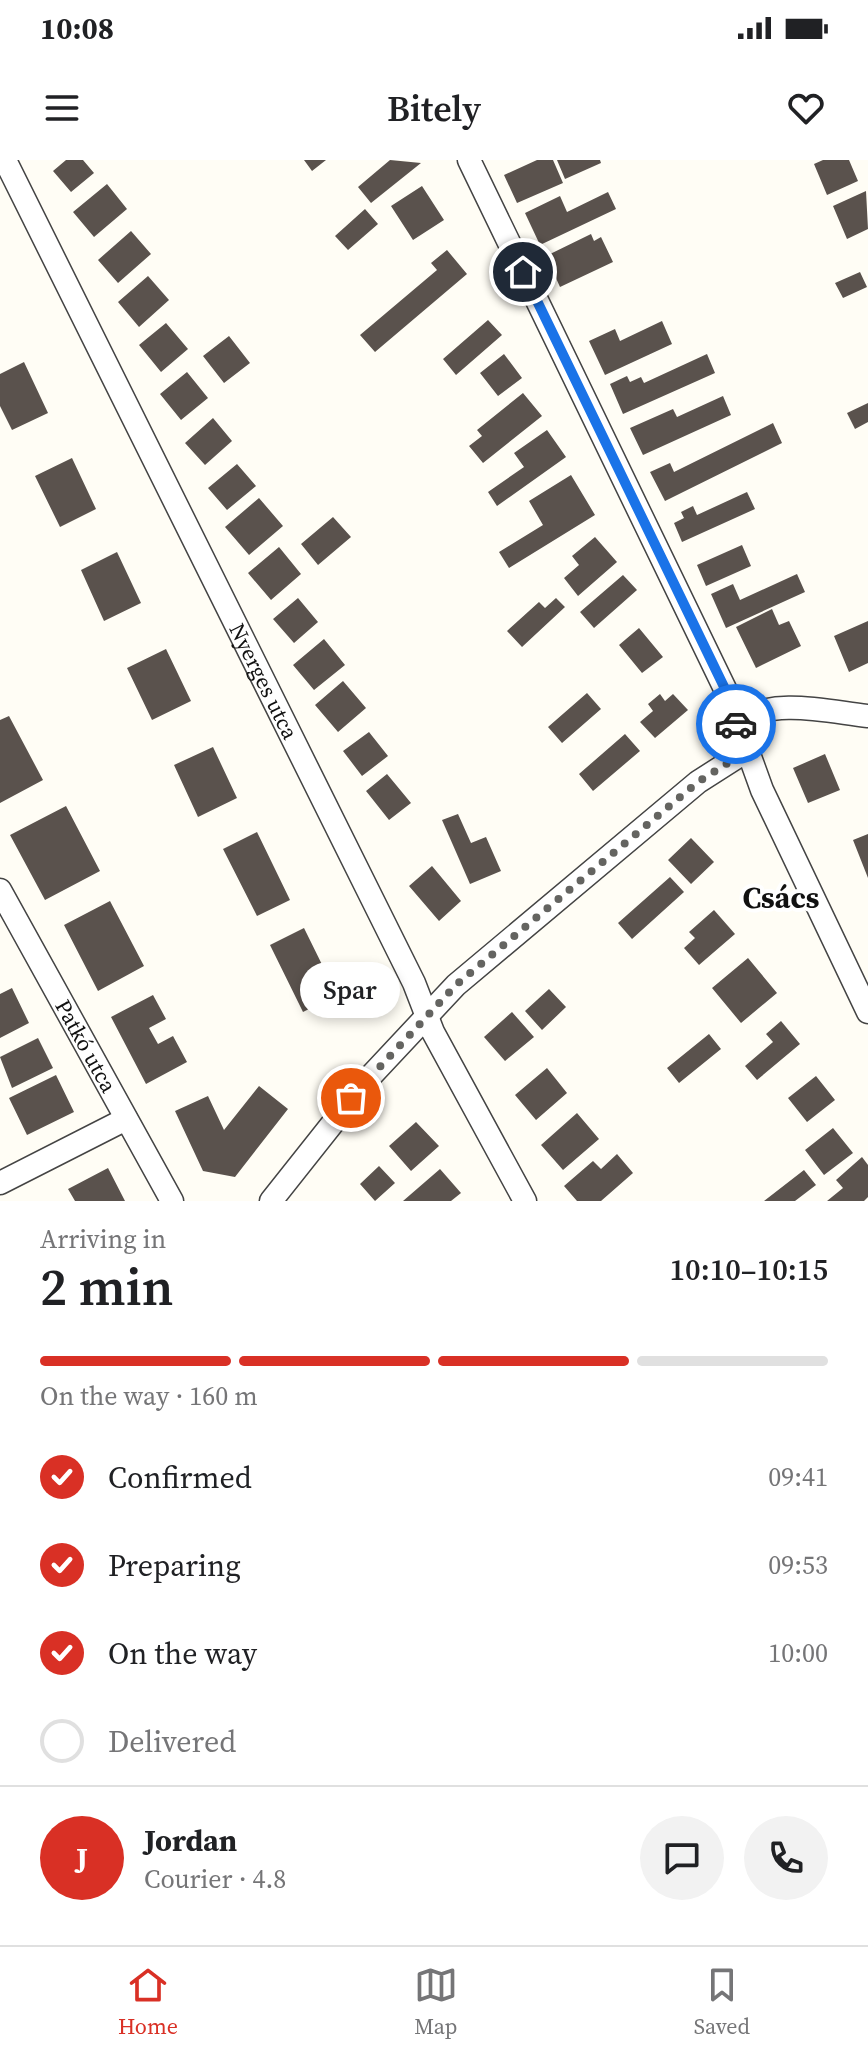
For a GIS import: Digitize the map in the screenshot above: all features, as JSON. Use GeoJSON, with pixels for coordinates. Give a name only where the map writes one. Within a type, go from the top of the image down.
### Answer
{"type":"FeatureCollection","features":[{"type":"Feature","properties":{"kind":"street","name":"Nyerges utca"},"geometry":{"type":"LineString","coordinates":[[5,160],[426,1014],[525,1201]]}},
{"type":"Feature","properties":{"kind":"street"},"geometry":{"type":"LineString","coordinates":[[469,160],[727,693],[745,752],[868,1012]]}},
{"type":"Feature","properties":{"kind":"street"},"geometry":{"type":"LineString","coordinates":[[736,721],[752,712],[792,707],[868,716]]}},
{"type":"Feature","properties":{"kind":"street"},"geometry":{"type":"LineString","coordinates":[[271,1201],[367,1080],[426,1014],[698,782],[745,752]]}},
{"type":"Feature","properties":{"kind":"street","name":"Patkó utca"},"geometry":{"type":"LineString","coordinates":[[0,890],[172,1201]]}},
{"type":"Feature","properties":{"kind":"street"},"geometry":{"type":"LineString","coordinates":[[0,1183],[126,1119]]}},
{"type":"Feature","properties":{"kind":"building"},"geometry":{"type":"Polygon","coordinates":[[[66,160],[83,160],[94,173],[71,192],[53,171],[66,160]]]}},
{"type":"Feature","properties":{"kind":"building"},"geometry":{"type":"Polygon","coordinates":[[[304,160],[326,160],[312,171],[304,160]]]}},
{"type":"Feature","properties":{"kind":"building"},"geometry":{"type":"Polygon","coordinates":[[[390,160],[421,163],[371,203],[358,187],[390,160]]]}},
{"type":"Feature","properties":{"kind":"building"},"geometry":{"type":"Polygon","coordinates":[[[537,160],[553,160],[563,183],[517,203],[504,175],[537,160]]]}},
{"type":"Feature","properties":{"kind":"building"},"geometry":{"type":"Polygon","coordinates":[[[557,160],[600,160],[601,163],[565,179],[557,160]]]}},
{"type":"Feature","properties":{"kind":"building"},"geometry":{"type":"Polygon","coordinates":[[[823,160],[849,160],[858,181],[827,195],[814,164],[823,160]]]}},
{"type":"Feature","properties":{"kind":"building"},"geometry":{"type":"Polygon","coordinates":[[[107,184],[127,209],[94,237],[73,212],[107,184]]]}},
{"type":"Feature","properties":{"kind":"building"},"geometry":{"type":"Polygon","coordinates":[[[422,186],[444,220],[413,240],[391,206],[422,186]]]}},
{"type":"Feature","properties":{"kind":"building"},"geometry":{"type":"Polygon","coordinates":[[[866,191],[868,229],[847,239],[833,206],[866,191]]]}},
{"type":"Feature","properties":{"kind":"building"},"geometry":{"type":"Polygon","coordinates":[[[608,192],[616,209],[540,245],[525,213],[560,196],[567,212],[608,192]]]}},
{"type":"Feature","properties":{"kind":"building"},"geometry":{"type":"Polygon","coordinates":[[[365,209],[378,224],[348,250],[335,236],[365,209]]]}},
{"type":"Feature","properties":{"kind":"building"},"geometry":{"type":"Polygon","coordinates":[[[131,231],[151,254],[118,283],[98,260],[131,231]]]}},
{"type":"Feature","properties":{"kind":"building"},"geometry":{"type":"Polygon","coordinates":[[[591,234],[594,241],[601,237],[613,262],[560,287],[546,256],[591,234]]]}},
{"type":"Feature","properties":{"kind":"building"},"geometry":{"type":"Polygon","coordinates":[[[447,250],[467,274],[375,352],[360,335],[437,270],[431,263],[447,250]]]}},
{"type":"Feature","properties":{"kind":"building"},"geometry":{"type":"Polygon","coordinates":[[[860,272],[867,287],[843,298],[835,283],[860,272]]]}},
{"type":"Feature","properties":{"kind":"building"},"geometry":{"type":"Polygon","coordinates":[[[148,276],[169,300],[139,327],[118,302],[148,276]]]}},
{"type":"Feature","properties":{"kind":"building"},"geometry":{"type":"Polygon","coordinates":[[[488,320],[502,335],[456,375],[443,359],[488,320]]]}},
{"type":"Feature","properties":{"kind":"building"},"geometry":{"type":"Polygon","coordinates":[[[662,321],[672,344],[605,375],[589,341],[615,329],[620,341],[662,321]]]}},
{"type":"Feature","properties":{"kind":"building"},"geometry":{"type":"Polygon","coordinates":[[[166,323],[188,349],[161,372],[139,345],[166,323]]]}},
{"type":"Feature","properties":{"kind":"building"},"geometry":{"type":"Polygon","coordinates":[[[229,336],[250,363],[224,383],[203,356],[229,336]]]}},
{"type":"Feature","properties":{"kind":"building"},"geometry":{"type":"Polygon","coordinates":[[[504,354],[522,378],[498,396],[480,373],[504,354]]]}},
{"type":"Feature","properties":{"kind":"building"},"geometry":{"type":"Polygon","coordinates":[[[707,354],[715,373],[623,414],[610,384],[627,376],[630,382],[641,377],[644,383],[707,354]]]}},
{"type":"Feature","properties":{"kind":"building"},"geometry":{"type":"Polygon","coordinates":[[[24,362],[48,413],[12,430],[0,406],[0,374],[24,362]]]}},
{"type":"Feature","properties":{"kind":"building"},"geometry":{"type":"Polygon","coordinates":[[[187,372],[208,398],[181,420],[160,394],[187,372]]]}},
{"type":"Feature","properties":{"kind":"building"},"geometry":{"type":"Polygon","coordinates":[[[523,393],[542,416],[483,463],[469,446],[482,436],[477,430],[523,393]]]}},
{"type":"Feature","properties":{"kind":"building"},"geometry":{"type":"Polygon","coordinates":[[[723,396],[731,415],[643,455],[630,428],[673,409],[677,417],[723,396]]]}},
{"type":"Feature","properties":{"kind":"building"},"geometry":{"type":"Polygon","coordinates":[[[868,403],[868,422],[855,429],[847,413],[868,403]]]}},
{"type":"Feature","properties":{"kind":"building"},"geometry":{"type":"Polygon","coordinates":[[[213,418],[232,441],[205,465],[185,443],[213,418]]]}},
{"type":"Feature","properties":{"kind":"building"},"geometry":{"type":"Polygon","coordinates":[[[773,423],[782,443],[665,501],[650,472],[670,463],[674,472],[773,423]]]}},
{"type":"Feature","properties":{"kind":"building"},"geometry":{"type":"Polygon","coordinates":[[[547,430],[566,457],[497,506],[488,492],[524,467],[514,453],[547,430]]]}},
{"type":"Feature","properties":{"kind":"building"},"geometry":{"type":"Polygon","coordinates":[[[72,458],[96,509],[60,527],[35,476],[72,458]]]}},
{"type":"Feature","properties":{"kind":"building"},"geometry":{"type":"Polygon","coordinates":[[[237,464],[256,486],[227,510],[208,488],[237,464]]]}},
{"type":"Feature","properties":{"kind":"building"},"geometry":{"type":"Polygon","coordinates":[[[571,475],[595,515],[509,568],[499,552],[543,525],[529,501],[571,475]]]}},
{"type":"Feature","properties":{"kind":"building"},"geometry":{"type":"Polygon","coordinates":[[[747,492],[755,509],[682,542],[674,523],[684,518],[681,512],[693,506],[697,515],[747,492]]]}},
{"type":"Feature","properties":{"kind":"building"},"geometry":{"type":"Polygon","coordinates":[[[259,498],[283,526],[249,555],[225,527],[259,498]]]}},
{"type":"Feature","properties":{"kind":"building"},"geometry":{"type":"Polygon","coordinates":[[[333,517],[351,537],[318,565],[301,544],[333,517]]]}},
{"type":"Feature","properties":{"kind":"building"},"geometry":{"type":"Polygon","coordinates":[[[595,537],[617,562],[578,596],[564,578],[579,565],[572,556],[595,537]]]}},
{"type":"Feature","properties":{"kind":"building"},"geometry":{"type":"Polygon","coordinates":[[[742,545],[751,566],[706,586],[697,565],[742,545]]]}},
{"type":"Feature","properties":{"kind":"building"},"geometry":{"type":"Polygon","coordinates":[[[279,547],[301,574],[271,600],[248,573],[279,547]]]}},
{"type":"Feature","properties":{"kind":"building"},"geometry":{"type":"Polygon","coordinates":[[[117,552],[141,603],[104,621],[81,570],[117,552]]]}},
{"type":"Feature","properties":{"kind":"building"},"geometry":{"type":"Polygon","coordinates":[[[797,574],[805,592],[726,628],[711,594],[733,584],[740,600],[797,574]]]}},
{"type":"Feature","properties":{"kind":"building"},"geometry":{"type":"Polygon","coordinates":[[[623,575],[637,590],[594,628],[580,612],[623,575]]]}},
{"type":"Feature","properties":{"kind":"building"},"geometry":{"type":"Polygon","coordinates":[[[298,598],[318,622],[294,643],[273,619],[298,598]]]}},
{"type":"Feature","properties":{"kind":"building"},"geometry":{"type":"Polygon","coordinates":[[[556,598],[565,607],[522,647],[507,631],[539,602],[545,608],[556,598]]]}},
{"type":"Feature","properties":{"kind":"building"},"geometry":{"type":"Polygon","coordinates":[[[772,609],[779,625],[789,621],[801,646],[756,668],[736,627],[772,609]]]}},
{"type":"Feature","properties":{"kind":"building"},"geometry":{"type":"Polygon","coordinates":[[[868,621],[868,663],[849,672],[834,636],[868,621]]]}},
{"type":"Feature","properties":{"kind":"building"},"geometry":{"type":"Polygon","coordinates":[[[639,628],[663,657],[642,673],[619,645],[639,628]]]}},
{"type":"Feature","properties":{"kind":"building"},"geometry":{"type":"Polygon","coordinates":[[[324,639],[345,665],[314,690],[293,665],[324,639]]]}},
{"type":"Feature","properties":{"kind":"building"},"geometry":{"type":"Polygon","coordinates":[[[166,649],[191,701],[152,720],[127,668],[166,649]]]}},
{"type":"Feature","properties":{"kind":"building"},"geometry":{"type":"Polygon","coordinates":[[[343,681],[366,708],[338,732],[315,705],[343,681]]]}},
{"type":"Feature","properties":{"kind":"building"},"geometry":{"type":"Polygon","coordinates":[[[587,693],[601,709],[562,743],[548,727],[587,693]]]}},
{"type":"Feature","properties":{"kind":"building"},"geometry":{"type":"Polygon","coordinates":[[[660,694],[665,701],[673,694],[688,710],[655,738],[640,722],[653,711],[648,704],[660,694]]]}},
{"type":"Feature","properties":{"kind":"building"},"geometry":{"type":"Polygon","coordinates":[[[9,716],[43,780],[0,803],[0,720],[9,716]]]}},
{"type":"Feature","properties":{"kind":"building"},"geometry":{"type":"Polygon","coordinates":[[[369,732],[388,756],[362,776],[343,751],[369,732]]]}},
{"type":"Feature","properties":{"kind":"building"},"geometry":{"type":"Polygon","coordinates":[[[625,734],[640,751],[593,791],[579,774],[625,734]]]}},
{"type":"Feature","properties":{"kind":"building"},"geometry":{"type":"Polygon","coordinates":[[[213,747],[237,798],[198,817],[174,765],[213,747]]]}},
{"type":"Feature","properties":{"kind":"building"},"geometry":{"type":"Polygon","coordinates":[[[825,754],[840,790],[808,803],[793,768],[825,754]]]}},
{"type":"Feature","properties":{"kind":"building"},"geometry":{"type":"Polygon","coordinates":[[[387,774],[411,803],[389,820],[366,791],[387,774]]]}},
{"type":"Feature","properties":{"kind":"building"},"geometry":{"type":"Polygon","coordinates":[[[66,806],[100,871],[45,900],[10,835],[66,806]]]}},
{"type":"Feature","properties":{"kind":"building"},"geometry":{"type":"Polygon","coordinates":[[[458,814],[471,843],[486,837],[501,871],[470,884],[442,820],[458,814]]]}},
{"type":"Feature","properties":{"kind":"building"},"geometry":{"type":"Polygon","coordinates":[[[257,832],[290,900],[257,916],[223,849],[257,832]]]}},
{"type":"Feature","properties":{"kind":"building"},"geometry":{"type":"Polygon","coordinates":[[[868,834],[868,878],[853,840],[868,834]]]}},
{"type":"Feature","properties":{"kind":"building"},"geometry":{"type":"Polygon","coordinates":[[[691,838],[714,862],[691,884],[668,860],[691,838]]]}},
{"type":"Feature","properties":{"kind":"building"},"geometry":{"type":"Polygon","coordinates":[[[432,866],[461,901],[439,921],[409,886],[432,866]]]}},
{"type":"Feature","properties":{"kind":"building"},"geometry":{"type":"Polygon","coordinates":[[[670,877],[684,892],[632,939],[618,923],[670,877]]]}},
{"type":"Feature","properties":{"kind":"building"},"geometry":{"type":"Polygon","coordinates":[[[110,901],[144,966],[98,991],[64,925],[110,901]]]}},
{"type":"Feature","properties":{"kind":"building"},"geometry":{"type":"Polygon","coordinates":[[[714,910],[735,934],[699,965],[684,948],[695,938],[689,932],[714,910]]]}},
{"type":"Feature","properties":{"kind":"building"},"geometry":{"type":"Polygon","coordinates":[[[304,928],[337,995],[303,1012],[270,945],[304,928]]]}},
{"type":"Feature","properties":{"kind":"building"},"geometry":{"type":"Polygon","coordinates":[[[748,958],[777,993],[741,1023],[712,988],[748,958]]]}},
{"type":"Feature","properties":{"kind":"building"},"geometry":{"type":"Polygon","coordinates":[[[12,988],[29,1023],[0,1038],[0,994],[12,988]]]}},
{"type":"Feature","properties":{"kind":"building"},"geometry":{"type":"Polygon","coordinates":[[[549,989],[566,1007],[542,1030],[525,1011],[549,989]]]}},
{"type":"Feature","properties":{"kind":"building"},"geometry":{"type":"Polygon","coordinates":[[[153,995],[166,1019],[149,1028],[158,1044],[173,1036],[187,1062],[146,1084],[111,1017],[153,995]]]}},
{"type":"Feature","properties":{"kind":"building"},"geometry":{"type":"Polygon","coordinates":[[[512,1012],[534,1037],[505,1061],[484,1037],[512,1012]]]}},
{"type":"Feature","properties":{"kind":"building"},"geometry":{"type":"Polygon","coordinates":[[[781,1021],[800,1044],[757,1080],[745,1066],[773,1042],[766,1034],[781,1021]]]}},
{"type":"Feature","properties":{"kind":"building"},"geometry":{"type":"Polygon","coordinates":[[[709,1034],[721,1049],[679,1083],[667,1068],[709,1034]]]}},
{"type":"Feature","properties":{"kind":"building"},"geometry":{"type":"Polygon","coordinates":[[[38,1038],[53,1068],[12,1088],[0,1057],[38,1038]]]}},
{"type":"Feature","properties":{"kind":"building"},"geometry":{"type":"Polygon","coordinates":[[[547,1068],[567,1093],[536,1120],[515,1095],[547,1068]]]}},
{"type":"Feature","properties":{"kind":"building"},"geometry":{"type":"Polygon","coordinates":[[[56,1075],[74,1112],[27,1135],[9,1098],[56,1075]]]}},
{"type":"Feature","properties":{"kind":"building"},"geometry":{"type":"Polygon","coordinates":[[[816,1076],[835,1100],[807,1122],[788,1098],[816,1076]]]}},
{"type":"Feature","properties":{"kind":"building"},"geometry":{"type":"Polygon","coordinates":[[[259,1086],[288,1109],[235,1177],[203,1171],[175,1111],[208,1096],[224,1130],[259,1086]]]}},
{"type":"Feature","properties":{"kind":"building"},"geometry":{"type":"Polygon","coordinates":[[[577,1113],[599,1139],[563,1170],[541,1145],[577,1113]]]}},
{"type":"Feature","properties":{"kind":"building"},"geometry":{"type":"Polygon","coordinates":[[[416,1122],[439,1146],[411,1171],[389,1146],[416,1122]]]}},
{"type":"Feature","properties":{"kind":"building"},"geometry":{"type":"Polygon","coordinates":[[[833,1128],[853,1153],[824,1175],[805,1150],[833,1128]]]}},
{"type":"Feature","properties":{"kind":"building"},"geometry":{"type":"Polygon","coordinates":[[[617,1154],[633,1173],[601,1201],[577,1201],[564,1186],[593,1161],[601,1169],[617,1154]]]}},
{"type":"Feature","properties":{"kind":"building"},"geometry":{"type":"Polygon","coordinates":[[[862,1157],[868,1165],[868,1197],[864,1201],[827,1201],[843,1188],[836,1180],[862,1157]]]}},
{"type":"Feature","properties":{"kind":"building"},"geometry":{"type":"Polygon","coordinates":[[[379,1166],[395,1183],[375,1201],[360,1184],[379,1166]]]}},
{"type":"Feature","properties":{"kind":"building"},"geometry":{"type":"Polygon","coordinates":[[[108,1168],[125,1201],[75,1201],[68,1189],[108,1168]]]}},
{"type":"Feature","properties":{"kind":"building"},"geometry":{"type":"Polygon","coordinates":[[[440,1169],[461,1193],[451,1201],[403,1201],[440,1169]]]}},
{"type":"Feature","properties":{"kind":"building"},"geometry":{"type":"Polygon","coordinates":[[[804,1170],[816,1185],[795,1201],[764,1201],[804,1170]]]}},
{"type":"Feature","properties":{"kind":"way so far"},"geometry":{"type":"LineString","coordinates":[[351,1098],[456,985],[698,782],[745,752],[736,724]]}},
{"type":"Feature","properties":{"kind":"place","name":"Spar"},"geometry":{"type":"Point","coordinates":[351,1098]}},
{"type":"Feature","properties":{"kind":"district","name":"Csács"},"geometry":{"type":"Point","coordinates":[781,898]}},
{"type":"Feature","properties":{"kind":"route"},"geometry":{"type":"LineString","coordinates":[[523,272],[727,693],[736,724]]}}]}
